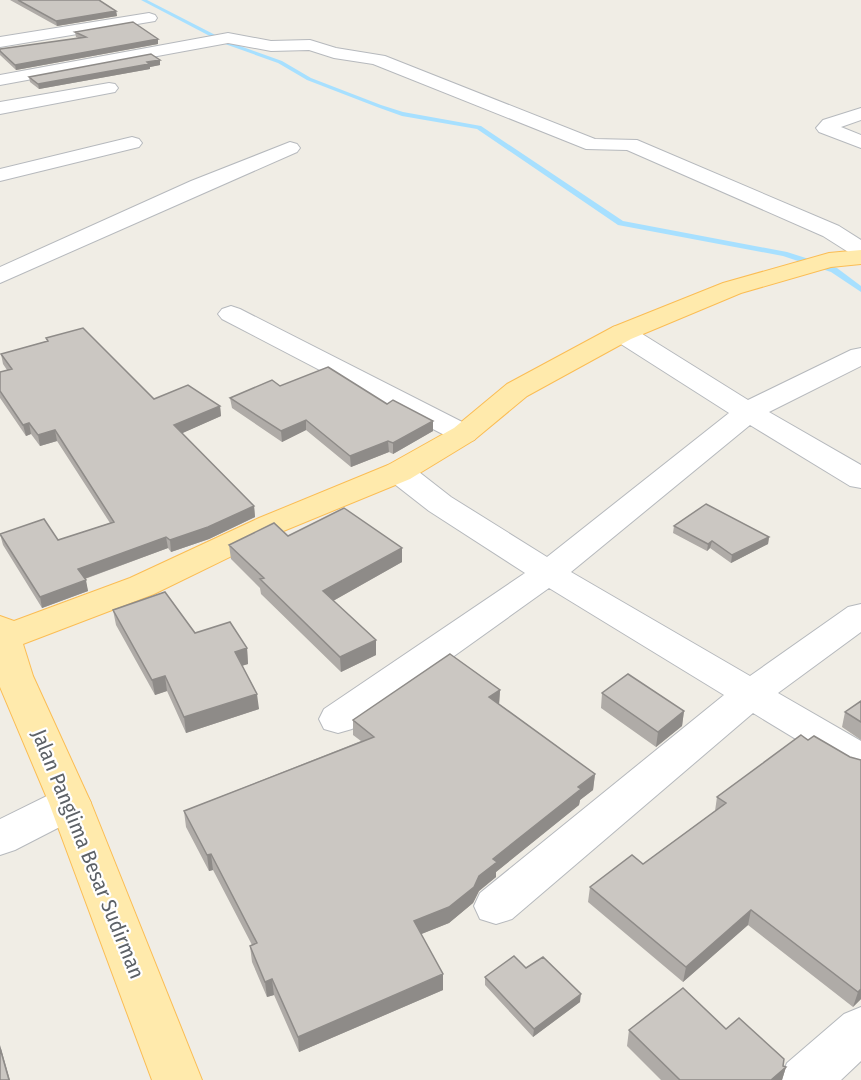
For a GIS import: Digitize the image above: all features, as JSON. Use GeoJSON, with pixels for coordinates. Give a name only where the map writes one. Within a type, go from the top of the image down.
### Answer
{"type":"FeatureCollection","features":[{"type":"Feature","properties":{"kind":"main road"},"geometry":{"type":"LineString","coordinates":[[4,655],[270,525],[399,472],[464,434],[517,390],[622,333],[732,288],[816,264],[861,257]]}},
{"type":"Feature","properties":{"kind":"main road","name":"Jalan Panglima Besar Sudirman"},"geometry":{"type":"LineString","coordinates":[[4,655],[70,803],[177,1080]]}},
{"type":"Feature","properties":{"kind":"street"},"geometry":{"type":"LineString","coordinates":[[0,42],[149,18]]}},
{"type":"Feature","properties":{"kind":"street"},"geometry":{"type":"LineString","coordinates":[[79,31],[126,59]]}},
{"type":"Feature","properties":{"kind":"street"},"geometry":{"type":"LineString","coordinates":[[24,39],[53,71]]}},
{"type":"Feature","properties":{"kind":"street"},"geometry":{"type":"LineString","coordinates":[[0,80],[126,59],[220,40],[271,46],[310,45],[334,53],[368,57],[593,144],[630,144],[831,231],[861,250]]}},
{"type":"Feature","properties":{"kind":"street"},"geometry":{"type":"LineString","coordinates":[[0,108],[109,88]]}},
{"type":"Feature","properties":{"kind":"street"},"geometry":{"type":"LineString","coordinates":[[861,114],[831,124],[826,128],[861,142]]}},
{"type":"Feature","properties":{"kind":"street"},"geometry":{"type":"LineString","coordinates":[[0,175],[132,143]]}},
{"type":"Feature","properties":{"kind":"street"},"geometry":{"type":"LineString","coordinates":[[0,276],[199,186],[290,148]]}},
{"type":"Feature","properties":{"kind":"street"},"geometry":{"type":"LineString","coordinates":[[231,314],[464,434]]}},
{"type":"Feature","properties":{"kind":"street"},"geometry":{"type":"LineString","coordinates":[[622,333],[708,389],[749,411],[861,479]]}},
{"type":"Feature","properties":{"kind":"street"},"geometry":{"type":"LineString","coordinates":[[338,719],[548,573],[749,411],[861,356]]}},
{"type":"Feature","properties":{"kind":"street"},"geometry":{"type":"LineString","coordinates":[[399,472],[440,504],[548,573],[861,760]]}},
{"type":"Feature","properties":{"kind":"street"},"geometry":{"type":"LineString","coordinates":[[496,906],[752,694],[861,615]]}},
{"type":"Feature","properties":{"kind":"street"},"geometry":{"type":"LineString","coordinates":[[0,838],[70,803]]}},
{"type":"Feature","properties":{"kind":"street"},"geometry":{"type":"LineString","coordinates":[[805,1080],[861,1029]]}},
{"type":"Feature","properties":{"kind":"building"},"geometry":{"type":"Polygon","coordinates":[[[18,0],[99,0],[116,11],[56,21],[18,0]]]}},
{"type":"Feature","properties":{"kind":"building"},"geometry":{"type":"Polygon","coordinates":[[[133,22],[158,39],[15,65],[0,51],[0,49],[86,37],[75,32],[133,22]]]}},
{"type":"Feature","properties":{"kind":"building"},"geometry":{"type":"Polygon","coordinates":[[[151,54],[160,60],[147,62],[149,64],[38,84],[29,77],[151,54]]]}},
{"type":"Feature","properties":{"kind":"building"},"geometry":{"type":"Polygon","coordinates":[[[83,328],[154,399],[188,385],[220,406],[174,425],[254,506],[208,527],[170,540],[166,537],[78,569],[86,580],[40,597],[0,534],[44,519],[58,540],[114,522],[55,430],[38,435],[29,423],[23,425],[0,391],[0,372],[12,369],[1,354],[48,341],[46,338],[83,328]]]}},
{"type":"Feature","properties":{"kind":"building"},"geometry":{"type":"Polygon","coordinates":[[[328,367],[387,404],[393,400],[433,421],[393,443],[388,441],[350,456],[306,420],[281,431],[230,398],[272,380],[280,386],[328,367]]]}},
{"type":"Feature","properties":{"kind":"building"},"geometry":{"type":"Polygon","coordinates":[[[706,504],[769,537],[732,555],[712,541],[708,544],[674,526],[706,504]]]}},
{"type":"Feature","properties":{"kind":"building"},"geometry":{"type":"Polygon","coordinates":[[[344,508],[402,548],[323,591],[376,640],[340,657],[260,579],[264,578],[229,545],[274,523],[288,536],[344,508]]]}},
{"type":"Feature","properties":{"kind":"building"},"geometry":{"type":"Polygon","coordinates":[[[165,592],[195,633],[230,622],[247,648],[235,652],[257,694],[184,717],[165,676],[152,680],[113,610],[165,592]]]}},
{"type":"Feature","properties":{"kind":"building"},"geometry":{"type":"Polygon","coordinates":[[[450,654],[500,690],[489,697],[595,774],[578,787],[581,789],[493,859],[497,862],[479,876],[474,887],[449,907],[414,921],[443,974],[298,1037],[272,979],[265,982],[250,946],[257,943],[211,854],[207,855],[184,811],[374,737],[353,720],[450,654]]]}},
{"type":"Feature","properties":{"kind":"building"},"geometry":{"type":"Polygon","coordinates":[[[628,674],[684,711],[658,732],[602,693],[628,674]]]}},
{"type":"Feature","properties":{"kind":"building"},"geometry":{"type":"Polygon","coordinates":[[[861,701],[861,722],[845,712],[861,701]]]}},
{"type":"Feature","properties":{"kind":"building"},"geometry":{"type":"Polygon","coordinates":[[[801,735],[808,740],[814,736],[850,757],[861,760],[861,989],[858,992],[751,910],[686,967],[590,887],[632,855],[643,864],[726,803],[717,797],[801,735]]]}},
{"type":"Feature","properties":{"kind":"building"},"geometry":{"type":"Polygon","coordinates":[[[514,956],[526,968],[543,957],[581,994],[534,1029],[485,977],[514,956]]]}},
{"type":"Feature","properties":{"kind":"building"},"geometry":{"type":"Polygon","coordinates":[[[683,988],[726,1029],[739,1018],[784,1059],[783,1066],[786,1067],[771,1080],[680,1080],[629,1030],[683,988]]]}},
{"type":"Feature","properties":{"kind":"building"},"geometry":{"type":"Polygon","coordinates":[[[0,1048],[9,1080],[0,1080],[0,1048]]]}},
{"type":"Feature","properties":{"kind":"waterway"},"geometry":{"type":"LineString","coordinates":[[143,0],[227,43],[280,62],[309,79],[379,106],[402,114],[479,127],[621,223],[784,254],[834,270],[861,290]]}}]}
